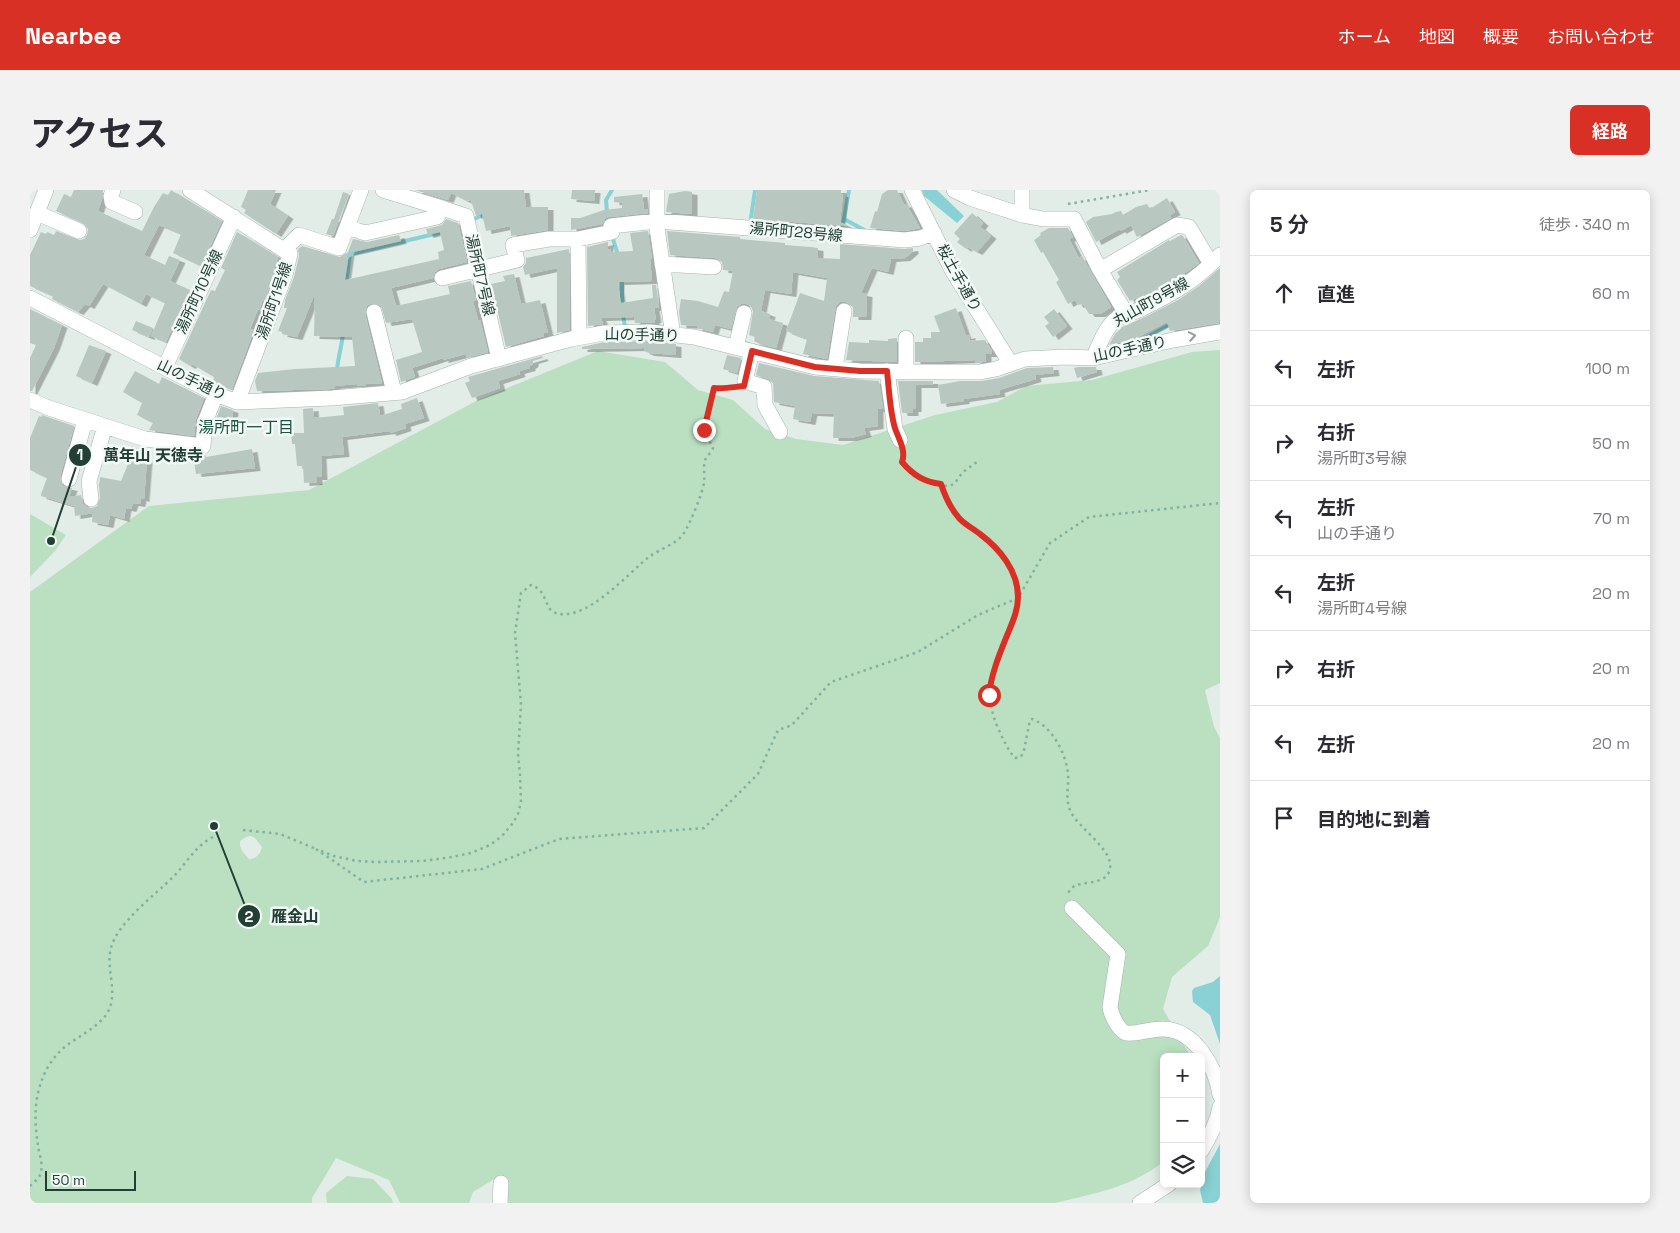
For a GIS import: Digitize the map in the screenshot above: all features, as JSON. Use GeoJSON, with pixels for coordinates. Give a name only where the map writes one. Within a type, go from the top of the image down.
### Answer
{"type":"FeatureCollection","features":[{"type":"Feature","properties":{"kind":"street"},"geometry":{"type":"LineString","coordinates":[[30,230],[46,190]]}},
{"type":"Feature","properties":{"kind":"street"},"geometry":{"type":"LineString","coordinates":[[113,190],[112,202],[135,212]]}},
{"type":"Feature","properties":{"kind":"street","name":"湯所町1号線"},"geometry":{"type":"LineString","coordinates":[[190,190],[290,254],[285,276],[237,402]]}},
{"type":"Feature","properties":{"kind":"street"},"geometry":{"type":"LineString","coordinates":[[284,250],[299,235],[339,248],[361,190]]}},
{"type":"Feature","properties":{"kind":"street"},"geometry":{"type":"LineString","coordinates":[[347,227],[365,233],[437,217],[442,208],[383,190]]}},
{"type":"Feature","properties":{"kind":"street","name":"桜土手通り"},"geometry":{"type":"LineString","coordinates":[[912,190],[952,270],[1010,364]]}},
{"type":"Feature","properties":{"kind":"street"},"geometry":{"type":"LineString","coordinates":[[954,190],[970,198],[1022,202],[1043,219],[1074,219],[1100,270],[1127,315]]}},
{"type":"Feature","properties":{"kind":"street"},"geometry":{"type":"LineString","coordinates":[[657,192],[656,221],[672,329],[670,334]]}},
{"type":"Feature","properties":{"kind":"street","name":"湯所町7号線"},"geometry":{"type":"LineString","coordinates":[[442,208],[466,216],[499,358]]}},
{"type":"Feature","properties":{"kind":"street"},"geometry":{"type":"LineString","coordinates":[[37,213],[79,230]]}},
{"type":"Feature","properties":{"kind":"street","name":"湯所町10号線"},"geometry":{"type":"LineString","coordinates":[[165,367],[234,217]]}},
{"type":"Feature","properties":{"kind":"street","name":"湯所町28号線"},"geometry":{"type":"LineString","coordinates":[[578,239],[612,232],[611,226],[656,221],[905,240],[920,238],[934,232]]}},
{"type":"Feature","properties":{"kind":"street"},"geometry":{"type":"LineString","coordinates":[[1100,270],[1176,225],[1189,227],[1216,259]]}},
{"type":"Feature","properties":{"kind":"street"},"geometry":{"type":"LineString","coordinates":[[442,278],[517,260],[513,246],[549,239],[578,239],[579,337]]}},
{"type":"Feature","properties":{"kind":"street","name":"丸山町9号線"},"geometry":{"type":"LineString","coordinates":[[1093,358],[1108,327],[1115,319],[1178,291],[1216,259]]}},
{"type":"Feature","properties":{"kind":"street"},"geometry":{"type":"LineString","coordinates":[[662,264],[714,267]]}},
{"type":"Feature","properties":{"kind":"street","name":"山の手通り"},"geometry":{"type":"LineString","coordinates":[[30,298],[216,394],[237,402],[332,398],[402,392],[471,366],[579,337],[604,333],[650,332],[694,337],[815,367],[860,371],[980,372],[996,369],[1025,359],[1093,358],[1172,340],[1220,332]]}},
{"type":"Feature","properties":{"kind":"street"},"geometry":{"type":"LineString","coordinates":[[835,368],[844,311]]}},
{"type":"Feature","properties":{"kind":"street"},"geometry":{"type":"LineString","coordinates":[[374,312],[394,392]]}},
{"type":"Feature","properties":{"kind":"street"},"geometry":{"type":"LineString","coordinates":[[736,347],[744,313]]}},
{"type":"Feature","properties":{"kind":"street"},"geometry":{"type":"LineString","coordinates":[[906,338],[906,372]]}},
{"type":"Feature","properties":{"kind":"street"},"geometry":{"type":"LineString","coordinates":[[752,351],[745,381],[764,387],[765,405],[780,432]]}},
{"type":"Feature","properties":{"kind":"street"},"geometry":{"type":"LineString","coordinates":[[887,371],[895,429],[900,440]]}},
{"type":"Feature","properties":{"kind":"street"},"geometry":{"type":"LineString","coordinates":[[30,400],[145,439],[203,446],[205,422],[216,394]]}},
{"type":"Feature","properties":{"kind":"street"},"geometry":{"type":"LineString","coordinates":[[69,479],[85,420]]}},
{"type":"Feature","properties":{"kind":"street"},"geometry":{"type":"LineString","coordinates":[[91,499],[89,481],[105,426]]}},
{"type":"Feature","properties":{"kind":"street"},"geometry":{"type":"LineString","coordinates":[[1072,908],[1118,954],[1110,1007],[1121,1029],[1127,1033],[1164,1029],[1179,1032],[1188,1038],[1208,1060],[1214,1072],[1220,1095]]}},
{"type":"Feature","properties":{"kind":"street"},"geometry":{"type":"LineString","coordinates":[[1205,1144],[1218,1118],[1220,1107]]}},
{"type":"Feature","properties":{"kind":"street"},"geometry":{"type":"LineString","coordinates":[[500,1203],[501,1183]]}},
{"type":"Feature","properties":{"kind":"street"},"geometry":{"type":"LineString","coordinates":[[1140,1203],[1163,1188]]}},
{"type":"Feature","properties":{"kind":"path"},"geometry":{"type":"LineString","coordinates":[[1060,205],[1150,190]]}},
{"type":"Feature","properties":{"kind":"path"},"geometry":{"type":"LineString","coordinates":[[243,830],[280,834],[334,856],[357,861],[422,861],[471,854],[490,845],[502,836],[518,814],[521,802],[518,754],[521,705],[515,634],[521,593],[531,585],[537,587],[544,594],[551,611],[561,614],[575,612],[594,602],[618,585],[649,557],[679,539],[688,525],[704,484],[705,461],[713,448],[704,430],[714,388],[744,386],[745,381]]}},
{"type":"Feature","properties":{"kind":"path"},"geometry":{"type":"LineString","coordinates":[[900,440],[904,456],[902,462],[919,478],[950,486],[954,484],[962,472],[977,462]]}},
{"type":"Feature","properties":{"kind":"path"},"geometry":{"type":"LineString","coordinates":[[941,484],[958,518],[990,542],[1003,556],[1018,586],[1015,617],[999,655],[990,684],[990,707],[1009,752],[1015,758],[1021,758],[1030,720],[1032,719],[1038,721],[1055,738],[1068,774],[1066,796],[1069,808],[1076,821],[1099,844],[1109,863],[1110,870],[1106,877],[1101,880],[1073,886],[1068,892],[1068,900],[1072,908]]}},
{"type":"Feature","properties":{"kind":"path"},"geometry":{"type":"LineString","coordinates":[[316,849],[364,882],[482,869],[559,839],[704,828],[758,774],[778,730],[792,725],[831,682],[918,652],[978,615],[1018,598],[1050,543],[1089,517],[1220,503]]}},
{"type":"Feature","properties":{"kind":"path"},"geometry":{"type":"LineString","coordinates":[[30,1186],[38,1179],[41,1173],[42,1162],[36,1129],[36,1105],[44,1073],[55,1056],[70,1043],[89,1031],[107,1014],[111,1005],[112,995],[110,948],[115,938],[126,923],[174,876],[196,849],[213,837]]}},
{"type":"Feature","properties":{"kind":"green space"},"geometry":{"type":"Polygon","coordinates":[[[1220,350],[1220,683],[1205,690],[1214,727],[1220,738],[1220,917],[1208,946],[1172,977],[1163,1009],[1189,1053],[1160,1053],[1160,1164],[1126,1184],[1055,1203],[506,1203],[501,1175],[473,1192],[469,1203],[400,1203],[389,1180],[336,1158],[312,1198],[312,1203],[30,1203],[30,592],[149,506],[309,490],[478,400],[598,351],[665,362],[698,390],[733,400],[765,429],[796,439],[843,445],[935,415],[997,402],[1026,386],[1092,380],[1192,352],[1220,350]],[[251,836],[240,841],[241,849],[249,859],[258,856],[262,847],[251,836]]]}},
{"type":"Feature","properties":{"kind":"green space"},"geometry":{"type":"Polygon","coordinates":[[[30,514],[66,535],[55,551],[30,577],[30,514]]]}},
{"type":"Feature","properties":{"kind":"green space"},"geometry":{"type":"Polygon","coordinates":[[[347,1176],[373,1179],[392,1199],[393,1203],[327,1203],[326,1193],[347,1176]]]}},
{"type":"Feature","properties":{"kind":"water"},"geometry":{"type":"Polygon","coordinates":[[[922,190],[937,190],[964,216],[957,223],[924,196],[922,190]]]}},
{"type":"Feature","properties":{"kind":"water"},"geometry":{"type":"Polygon","coordinates":[[[1220,976],[1220,1044],[1210,1015],[1193,1002],[1192,991],[1194,988],[1213,982],[1220,976]]]}},
{"type":"Feature","properties":{"kind":"water"},"geometry":{"type":"Polygon","coordinates":[[[1220,1144],[1220,1203],[1203,1203],[1200,1190],[1201,1188],[1205,1188],[1205,1172],[1220,1144]]]}},
{"type":"Feature","properties":{"kind":"building"},"geometry":{"type":"Polygon","coordinates":[[[74,190],[103,190],[98,211],[142,231],[163,193],[168,195],[171,190],[222,221],[201,266],[173,253],[181,234],[159,225],[144,255],[165,265],[169,256],[180,260],[170,281],[190,290],[166,342],[151,336],[165,303],[146,294],[141,304],[103,284],[89,306],[85,304],[78,312],[52,299],[53,296],[30,286],[30,255],[41,232],[54,235],[56,231],[80,240],[84,239],[87,235],[88,229],[83,223],[56,211],[64,194],[71,197],[74,190]]]}},
{"type":"Feature","properties":{"kind":"building"},"geometry":{"type":"Polygon","coordinates":[[[248,190],[276,190],[270,204],[288,216],[276,234],[244,213],[246,210],[241,207],[248,190]]]}},
{"type":"Feature","properties":{"kind":"building"},"geometry":{"type":"Polygon","coordinates":[[[415,190],[524,190],[526,207],[548,207],[548,230],[511,236],[510,226],[486,231],[482,214],[476,216],[471,200],[467,201],[451,193],[448,200],[415,190]]]}},
{"type":"Feature","properties":{"kind":"building"},"geometry":{"type":"Polygon","coordinates":[[[572,190],[595,190],[594,201],[571,199],[572,190]]]}},
{"type":"Feature","properties":{"kind":"building"},"geometry":{"type":"Polygon","coordinates":[[[757,190],[841,190],[841,194],[843,194],[840,222],[849,226],[753,219],[757,190]]]}},
{"type":"Feature","properties":{"kind":"building"},"geometry":{"type":"Polygon","coordinates":[[[888,190],[897,190],[904,205],[906,204],[920,228],[905,231],[870,228],[882,194],[888,190]]]}},
{"type":"Feature","properties":{"kind":"building"},"geometry":{"type":"Polygon","coordinates":[[[685,191],[692,192],[692,214],[666,212],[669,194],[685,191]]]}},
{"type":"Feature","properties":{"kind":"building"},"geometry":{"type":"Polygon","coordinates":[[[343,192],[349,194],[333,236],[326,234],[332,219],[334,219],[343,192]]]}},
{"type":"Feature","properties":{"kind":"building"},"geometry":{"type":"Polygon","coordinates":[[[642,194],[644,209],[648,209],[648,213],[610,217],[605,219],[602,224],[571,230],[571,218],[580,218],[604,210],[622,208],[622,203],[614,202],[614,197],[642,194]]]}},
{"type":"Feature","properties":{"kind":"building"},"geometry":{"type":"Polygon","coordinates":[[[1167,198],[1175,212],[1170,215],[1171,218],[1137,237],[1131,225],[1096,242],[1086,222],[1093,217],[1121,211],[1123,215],[1136,207],[1147,204],[1150,209],[1167,198]]]}},
{"type":"Feature","properties":{"kind":"building"},"geometry":{"type":"Polygon","coordinates":[[[972,213],[983,223],[980,227],[991,236],[977,252],[967,247],[966,249],[957,242],[960,239],[954,233],[972,213]]]}},
{"type":"Feature","properties":{"kind":"building"},"geometry":{"type":"Polygon","coordinates":[[[446,219],[458,223],[467,262],[439,269],[435,272],[433,278],[391,288],[396,306],[450,294],[448,286],[471,281],[476,300],[473,301],[488,352],[467,358],[466,354],[443,360],[443,358],[412,368],[415,377],[401,382],[396,360],[422,352],[412,319],[386,323],[381,306],[372,303],[367,306],[365,314],[382,383],[365,384],[366,386],[357,386],[357,384],[334,386],[335,388],[331,389],[257,391],[255,381],[258,373],[355,366],[352,337],[314,336],[315,293],[297,337],[282,334],[282,332],[278,331],[287,308],[284,308],[285,300],[294,277],[299,256],[298,249],[302,246],[340,257],[348,252],[353,239],[367,242],[399,235],[401,241],[349,253],[345,280],[439,259],[438,252],[444,250],[440,232],[428,235],[426,229],[442,225],[446,219]]]}},
{"type":"Feature","properties":{"kind":"building"},"geometry":{"type":"Polygon","coordinates":[[[1049,228],[1068,228],[1073,237],[1069,239],[1079,258],[1082,256],[1111,307],[1100,314],[1089,314],[1083,304],[1078,305],[1075,300],[1068,304],[1056,282],[1059,280],[1034,240],[1041,235],[1040,233],[1049,228]]]}},
{"type":"Feature","properties":{"kind":"building"},"geometry":{"type":"Polygon","coordinates":[[[648,231],[652,259],[650,259],[652,281],[619,282],[619,291],[621,303],[653,298],[652,285],[656,285],[659,307],[654,308],[655,323],[635,323],[634,317],[601,318],[603,324],[588,326],[587,247],[608,242],[608,249],[611,249],[611,252],[633,251],[630,233],[648,231]]]}},
{"type":"Feature","properties":{"kind":"building"},"geometry":{"type":"Polygon","coordinates":[[[667,231],[740,237],[740,239],[818,248],[818,258],[840,259],[840,244],[913,248],[913,251],[905,258],[891,259],[888,272],[872,268],[861,293],[867,294],[866,317],[853,317],[853,307],[846,302],[840,302],[836,306],[827,359],[803,354],[807,339],[786,331],[800,293],[824,301],[827,278],[793,272],[791,294],[765,290],[761,311],[770,314],[769,319],[783,323],[776,348],[760,344],[754,341],[755,337],[749,335],[753,311],[747,304],[741,304],[737,307],[731,329],[715,325],[713,332],[697,328],[697,326],[681,325],[679,312],[681,299],[698,301],[718,307],[724,291],[729,292],[733,271],[723,270],[722,262],[715,258],[670,255],[667,231]]]}},
{"type":"Feature","properties":{"kind":"building"},"geometry":{"type":"Polygon","coordinates":[[[237,232],[278,257],[265,301],[263,300],[258,309],[250,329],[254,330],[232,389],[213,382],[214,377],[179,359],[211,290],[215,291],[225,270],[221,268],[237,232]]]}},
{"type":"Feature","properties":{"kind":"building"},"geometry":{"type":"Polygon","coordinates":[[[1181,235],[1199,263],[1159,290],[1136,301],[1136,298],[1130,301],[1117,280],[1120,277],[1117,272],[1169,240],[1181,235]]]}},
{"type":"Feature","properties":{"kind":"building"},"geometry":{"type":"Polygon","coordinates":[[[569,249],[570,330],[557,333],[557,268],[525,275],[523,267],[526,263],[526,258],[569,249]]]}},
{"type":"Feature","properties":{"kind":"building"},"geometry":{"type":"Polygon","coordinates":[[[1220,268],[1219,323],[1170,331],[1167,322],[1134,339],[1109,345],[1115,334],[1122,327],[1178,300],[1199,286],[1220,268]]]}},
{"type":"Feature","properties":{"kind":"building"},"geometry":{"type":"Polygon","coordinates":[[[514,274],[521,304],[540,300],[548,333],[544,333],[544,336],[506,347],[491,284],[505,281],[503,276],[514,274]]]}},
{"type":"Feature","properties":{"kind":"building"},"geometry":{"type":"Polygon","coordinates":[[[956,308],[966,336],[970,335],[970,341],[985,340],[992,354],[986,354],[986,361],[979,363],[976,363],[975,360],[915,362],[915,342],[923,342],[923,338],[931,338],[931,332],[940,332],[934,316],[956,308]]]}},
{"type":"Feature","properties":{"kind":"building"},"geometry":{"type":"Polygon","coordinates":[[[30,309],[62,325],[54,348],[32,391],[30,391],[30,358],[36,345],[30,343],[30,309]]]}},
{"type":"Feature","properties":{"kind":"building"},"geometry":{"type":"Polygon","coordinates":[[[1054,309],[1067,326],[1053,337],[1045,326],[1049,323],[1044,317],[1054,309]]]}},
{"type":"Feature","properties":{"kind":"building"},"geometry":{"type":"Polygon","coordinates":[[[136,321],[153,328],[149,337],[132,330],[136,321]]]}},
{"type":"Feature","properties":{"kind":"building"},"geometry":{"type":"Polygon","coordinates":[[[897,338],[897,362],[846,360],[849,342],[869,343],[869,340],[888,341],[888,339],[897,338]]]}},
{"type":"Feature","properties":{"kind":"building"},"geometry":{"type":"Polygon","coordinates":[[[650,341],[676,344],[676,355],[649,353],[644,351],[644,348],[582,349],[582,347],[605,342],[650,341]]]}},
{"type":"Feature","properties":{"kind":"building"},"geometry":{"type":"Polygon","coordinates":[[[89,345],[106,351],[92,383],[76,376],[89,345]]]}},
{"type":"Feature","properties":{"kind":"building"},"geometry":{"type":"Polygon","coordinates":[[[727,355],[741,358],[737,373],[723,369],[727,355]]]}},
{"type":"Feature","properties":{"kind":"building"},"geometry":{"type":"Polygon","coordinates":[[[542,356],[543,358],[533,361],[530,368],[519,371],[520,374],[498,381],[500,388],[472,398],[465,383],[470,381],[468,377],[542,356]]]}},
{"type":"Feature","properties":{"kind":"building"},"geometry":{"type":"Polygon","coordinates":[[[759,363],[814,376],[879,381],[883,409],[878,409],[878,426],[864,428],[866,434],[851,438],[833,438],[834,414],[812,413],[810,422],[793,419],[795,406],[774,402],[773,382],[756,375],[759,363]]]}},
{"type":"Feature","properties":{"kind":"building"},"geometry":{"type":"Polygon","coordinates":[[[1053,367],[1054,373],[1035,375],[1036,379],[999,390],[1000,394],[941,404],[938,385],[999,378],[1027,368],[1053,367]]]}},
{"type":"Feature","properties":{"kind":"building"},"geometry":{"type":"Polygon","coordinates":[[[1096,367],[1097,372],[1077,378],[1074,368],[1096,367]]]}},
{"type":"Feature","properties":{"kind":"building"},"geometry":{"type":"Polygon","coordinates":[[[135,371],[159,384],[162,377],[204,398],[196,419],[194,436],[149,430],[153,423],[137,415],[142,403],[123,392],[135,371]]]}},
{"type":"Feature","properties":{"kind":"building"},"geometry":{"type":"Polygon","coordinates":[[[898,381],[933,381],[933,385],[916,385],[916,409],[913,409],[913,413],[902,413],[898,381]]]}},
{"type":"Feature","properties":{"kind":"building"},"geometry":{"type":"Polygon","coordinates":[[[417,398],[424,418],[405,424],[406,428],[391,433],[390,431],[342,437],[344,454],[321,456],[322,477],[317,477],[317,482],[304,483],[303,466],[297,466],[295,444],[292,444],[291,433],[304,433],[303,409],[313,408],[314,418],[344,415],[343,407],[378,403],[380,416],[402,409],[401,404],[417,398]]]}},
{"type":"Feature","properties":{"kind":"building"},"geometry":{"type":"Polygon","coordinates":[[[221,406],[233,410],[232,420],[215,422],[221,406]]]}},
{"type":"Feature","properties":{"kind":"building"},"geometry":{"type":"Polygon","coordinates":[[[42,415],[74,426],[60,477],[63,486],[72,488],[69,497],[81,495],[83,504],[87,507],[97,506],[100,498],[100,477],[121,481],[128,464],[125,463],[132,446],[144,452],[142,457],[147,460],[144,499],[141,498],[140,504],[133,503],[131,509],[126,508],[124,519],[110,515],[108,525],[92,522],[93,513],[75,516],[74,506],[41,496],[47,478],[30,470],[30,438],[39,416],[42,417],[42,415]]]}},
{"type":"Feature","properties":{"kind":"building"},"geometry":{"type":"Polygon","coordinates":[[[252,449],[255,468],[196,474],[193,454],[205,455],[206,457],[252,449]]]}},
{"type":"Feature","properties":{"kind":"waterway"},"geometry":{"type":"LineString","coordinates":[[608,225],[606,200],[612,190]]}},
{"type":"Feature","properties":{"kind":"waterway"},"geometry":{"type":"LineString","coordinates":[[750,225],[755,190]]}},
{"type":"Feature","properties":{"kind":"waterway"},"geometry":{"type":"LineString","coordinates":[[840,231],[849,190]]}},
{"type":"Feature","properties":{"kind":"waterway"},"geometry":{"type":"LineString","coordinates":[[470,221],[487,213]]}},
{"type":"Feature","properties":{"kind":"waterway"},"geometry":{"type":"LineString","coordinates":[[844,219],[866,231]]}},
{"type":"Feature","properties":{"kind":"waterway"},"geometry":{"type":"LineString","coordinates":[[346,284],[350,254],[443,232]]}},
{"type":"Feature","properties":{"kind":"waterway"},"geometry":{"type":"LineString","coordinates":[[612,236],[618,255]]}},
{"type":"Feature","properties":{"kind":"waterway"},"geometry":{"type":"LineString","coordinates":[[622,277],[622,307]]}},
{"type":"Feature","properties":{"kind":"waterway"},"geometry":{"type":"LineString","coordinates":[[623,314],[625,327]]}},
{"type":"Feature","properties":{"kind":"waterway"},"geometry":{"type":"LineString","coordinates":[[1142,340],[1171,324]]}},
{"type":"Feature","properties":{"kind":"waterway"},"geometry":{"type":"LineString","coordinates":[[337,370],[343,333]]}},
{"type":"Feature","properties":{"kind":"place","name":"萬年山 天徳寺"},"geometry":{"type":"Point","coordinates":[51,541]}},
{"type":"Feature","properties":{"kind":"place","name":"雁金山"},"geometry":{"type":"Point","coordinates":[214,826]}},
{"type":"Feature","properties":{"kind":"district","name":"湯所町一丁目"},"geometry":{"type":"Point","coordinates":[246,427]}},
{"type":"Feature","properties":{"kind":"route"},"geometry":{"type":"LineString","coordinates":[[704,430],[714,388],[744,386],[752,351],[815,367],[887,371],[895,429],[904,456],[902,462],[919,478],[941,484],[958,518],[996,548],[1009,566],[1018,586],[1015,617],[999,655],[990,684],[989,695]]}}]}
